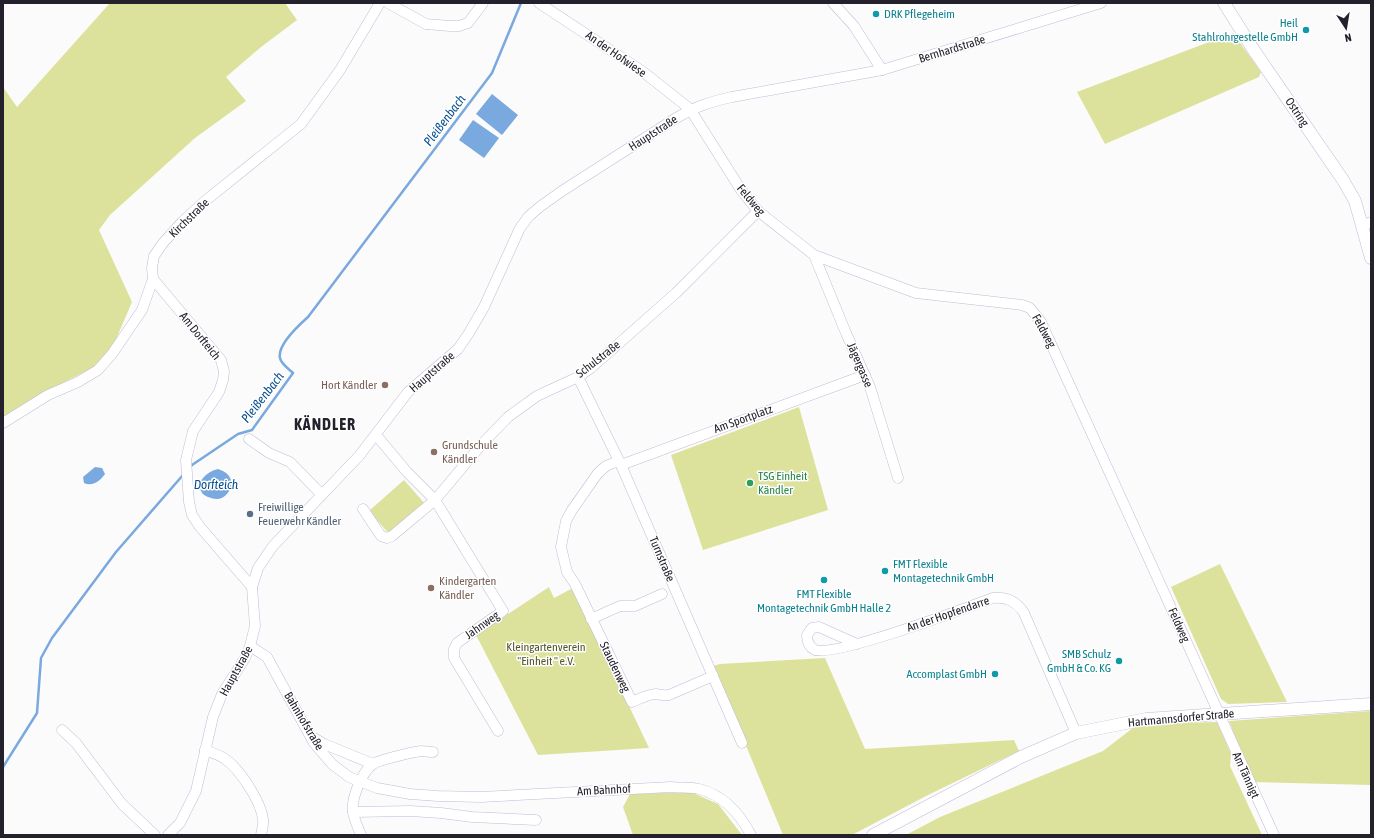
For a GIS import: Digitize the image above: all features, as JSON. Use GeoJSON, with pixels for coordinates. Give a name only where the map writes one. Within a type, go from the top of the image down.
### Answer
{"type":"FeatureCollection","features":[{"type":"Feature","properties":{"kind":"main road","name":"Ostring"},"geometry":{"type":"LineString","coordinates":[[1224,3],[1343,180],[1367,224],[1371,258]]}},
{"type":"Feature","properties":{"kind":"main road","name":"Hartmannsdorfer Straße"},"geometry":{"type":"LineString","coordinates":[[873,835],[1021,757],[1076,733],[1146,719],[1371,704]]}},
{"type":"Feature","properties":{"kind":"street","name":"Kirchstraße"},"geometry":{"type":"LineString","coordinates":[[3,423],[48,395],[78,382],[98,370],[112,354],[142,310],[153,279],[152,268],[154,256],[163,243],[182,222],[210,196],[301,124],[340,70],[380,3]]}},
{"type":"Feature","properties":{"kind":"street"},"geometry":{"type":"LineString","coordinates":[[388,3],[426,24],[450,26],[459,26],[468,23],[483,3]]}},
{"type":"Feature","properties":{"kind":"street","name":"An der Hofwiese"},"geometry":{"type":"LineString","coordinates":[[539,3],[642,71],[690,110]]}},
{"type":"Feature","properties":{"kind":"street"},"geometry":{"type":"LineString","coordinates":[[833,3],[854,26],[882,70]]}},
{"type":"Feature","properties":{"kind":"street","name":"Bernhardstraße"},"geometry":{"type":"LineString","coordinates":[[882,70],[1101,3]]}},
{"type":"Feature","properties":{"kind":"street","name":"Hauptstraße"},"geometry":{"type":"LineString","coordinates":[[168,835],[180,823],[196,791],[213,717],[222,694],[245,658],[250,646],[255,626],[252,587],[258,568],[273,546],[359,456],[408,392],[449,358],[458,348],[469,333],[484,307],[520,228],[529,216],[562,191],[690,110],[708,102],[882,70]]}},
{"type":"Feature","properties":{"kind":"street","name":"Feldweg"},"geometry":{"type":"LineString","coordinates":[[690,110],[741,190],[758,211],[814,255],[916,294],[1010,302],[1030,308],[1042,322],[1220,714]]}},
{"type":"Feature","properties":{"kind":"street","name":"Schulstraße"},"geometry":{"type":"LineString","coordinates":[[363,510],[381,536],[386,538],[392,536],[434,500],[482,444],[508,417],[537,396],[578,377],[591,368],[676,293],[758,211]]}},
{"type":"Feature","properties":{"kind":"street","name":"Jägergasse"},"geometry":{"type":"LineString","coordinates":[[814,255],[865,375],[898,478]]}},
{"type":"Feature","properties":{"kind":"street","name":"Am Dorfteich"},"geometry":{"type":"LineString","coordinates":[[153,279],[222,360],[224,371],[219,392],[193,430],[186,460],[189,502],[192,515],[196,521],[219,550],[252,587]]}},
{"type":"Feature","properties":{"kind":"street","name":"Am Sportplatz"},"geometry":{"type":"LineString","coordinates":[[565,566],[561,547],[566,521],[598,473],[606,466],[620,463],[865,375]]}},
{"type":"Feature","properties":{"kind":"street","name":"Turnstraße"},"geometry":{"type":"LineString","coordinates":[[578,377],[620,463],[742,743]]}},
{"type":"Feature","properties":{"kind":"street"},"geometry":{"type":"LineString","coordinates":[[376,435],[407,472],[434,500]]}},
{"type":"Feature","properties":{"kind":"street"},"geometry":{"type":"LineString","coordinates":[[249,439],[269,453],[290,462],[322,495]]}},
{"type":"Feature","properties":{"kind":"street","name":"Jahnweg"},"geometry":{"type":"LineString","coordinates":[[434,500],[503,611],[457,643],[454,649],[454,658],[498,731]]}},
{"type":"Feature","properties":{"kind":"street","name":"Staudenweg"},"geometry":{"type":"LineString","coordinates":[[565,566],[632,702],[655,694],[662,696],[669,695],[713,676]]}},
{"type":"Feature","properties":{"kind":"street"},"geometry":{"type":"LineString","coordinates":[[591,619],[620,606],[636,606],[662,594]]}},
{"type":"Feature","properties":{"kind":"street","name":"An der Hopfendarre"},"geometry":{"type":"LineString","coordinates":[[856,644],[993,598],[1000,597],[1009,599],[1020,606],[1024,613],[1076,733]]}},
{"type":"Feature","properties":{"kind":"street","name":"Bahnhofstraße"},"geometry":{"type":"LineString","coordinates":[[250,646],[267,657],[314,743],[332,764],[349,777],[360,782]]}},
{"type":"Feature","properties":{"kind":"street","name":"Am Tännigt"},"geometry":{"type":"LineString","coordinates":[[1220,714],[1249,783],[1274,835]]}},
{"type":"Feature","properties":{"kind":"street"},"geometry":{"type":"LineString","coordinates":[[62,730],[76,743],[122,804],[155,835]]}},
{"type":"Feature","properties":{"kind":"street"},"geometry":{"type":"LineString","coordinates":[[311,736],[324,744],[373,764]]}},
{"type":"Feature","properties":{"kind":"street"},"geometry":{"type":"LineString","coordinates":[[205,750],[225,758],[238,769],[262,813],[263,822],[261,835]]}},
{"type":"Feature","properties":{"kind":"street"},"geometry":{"type":"LineString","coordinates":[[361,835],[353,812],[353,805],[360,782],[373,764],[421,751],[433,752]]}},
{"type":"Feature","properties":{"kind":"street","name":"Am Bahnhof"},"geometry":{"type":"LineString","coordinates":[[360,782],[377,788],[410,794],[438,796],[481,796],[671,787],[698,789],[718,797],[728,804],[741,818],[751,835]]}},
{"type":"Feature","properties":{"kind":"street"},"geometry":{"type":"LineString","coordinates":[[438,796],[441,813]]}},
{"type":"Feature","properties":{"kind":"street"},"geometry":{"type":"LineString","coordinates":[[353,812],[411,811],[472,817],[536,820]]}},
{"type":"Feature","properties":{"kind":"green space"},"geometry":{"type":"Polygon","coordinates":[[[110,3],[285,3],[297,20],[261,47],[226,77],[246,101],[195,138],[110,215],[99,230],[132,302],[111,351],[92,368],[45,392],[3,418],[3,87],[17,107],[110,3]]]}},
{"type":"Feature","properties":{"kind":"green space"},"geometry":{"type":"Polygon","coordinates":[[[1233,33],[1261,72],[1259,77],[1105,144],[1077,92],[1233,33]]]}},
{"type":"Feature","properties":{"kind":"green space","name":"TSG Einheit Kändler"},"geometry":{"type":"Polygon","coordinates":[[[799,407],[828,510],[703,550],[671,455],[799,407]]]}},
{"type":"Feature","properties":{"kind":"green space"},"geometry":{"type":"Polygon","coordinates":[[[404,480],[426,505],[390,535],[369,511],[404,480]]]}},
{"type":"Feature","properties":{"kind":"green space"},"geometry":{"type":"Polygon","coordinates":[[[1220,564],[1287,702],[1228,704],[1221,699],[1171,587],[1220,564]]]}},
{"type":"Feature","properties":{"kind":"green space","name":"Kleingartenverein \"Einheit \" e.V."},"geometry":{"type":"Polygon","coordinates":[[[549,587],[554,598],[573,588],[649,748],[538,755],[476,635],[549,587]]]}},
{"type":"Feature","properties":{"kind":"green space"},"geometry":{"type":"Polygon","coordinates":[[[825,658],[865,749],[1014,740],[1019,751],[928,795],[852,835],[783,835],[713,666],[720,664],[825,658]]]}},
{"type":"Feature","properties":{"kind":"green space"},"geometry":{"type":"Polygon","coordinates":[[[1371,711],[1371,785],[1253,782],[1229,721],[1371,711]]]}},
{"type":"Feature","properties":{"kind":"green space"},"geometry":{"type":"Polygon","coordinates":[[[1217,722],[1231,754],[1230,766],[1262,835],[906,835],[940,817],[1103,751],[1138,724],[1217,722]]]}},
{"type":"Feature","properties":{"kind":"green space"},"geometry":{"type":"Polygon","coordinates":[[[691,792],[718,804],[742,835],[633,835],[623,807],[630,794],[691,792]]]}},
{"type":"Feature","properties":{"kind":"water"},"geometry":{"type":"Polygon","coordinates":[[[492,94],[518,115],[502,135],[476,114],[492,94]]]}},
{"type":"Feature","properties":{"kind":"water"},"geometry":{"type":"Polygon","coordinates":[[[473,120],[499,138],[484,158],[459,140],[473,120]]]}},
{"type":"Feature","properties":{"kind":"water"},"geometry":{"type":"Polygon","coordinates":[[[95,467],[102,468],[105,474],[96,483],[84,483],[83,477],[95,467]]]}},
{"type":"Feature","properties":{"kind":"water","name":"Dorfteich"},"geometry":{"type":"Polygon","coordinates":[[[218,469],[228,475],[231,479],[232,485],[228,493],[220,499],[204,495],[201,492],[200,487],[200,483],[207,474],[218,469]]]}},
{"type":"Feature","properties":{"kind":"waterway","name":"Pleißenbach"},"geometry":{"type":"LineString","coordinates":[[189,468],[238,434],[252,430],[293,373],[283,364],[280,358],[280,353],[285,341],[308,317],[492,73],[521,3]]}},
{"type":"Feature","properties":{"kind":"waterway","name":"Pleißenbach"},"geometry":{"type":"LineString","coordinates":[[3,767],[37,713],[41,658],[52,638],[116,552],[183,475]]}},
{"type":"Feature","properties":{"kind":"place","name":"DRK Pflegeheim"},"geometry":{"type":"Point","coordinates":[876,14]}},
{"type":"Feature","properties":{"kind":"place","name":"Heil Stahlrohrgestelle GmbH"},"geometry":{"type":"Point","coordinates":[1306,30]}},
{"type":"Feature","properties":{"kind":"place","name":"Hort Kändler"},"geometry":{"type":"Point","coordinates":[385,385]}},
{"type":"Feature","properties":{"kind":"place","name":"Grundschule Kändler"},"geometry":{"type":"Point","coordinates":[434,452]}},
{"type":"Feature","properties":{"kind":"place","name":"TSG Einheit Kändler"},"geometry":{"type":"Point","coordinates":[750,483]}},
{"type":"Feature","properties":{"kind":"place","name":"Freiwillige Feuerwehr Kändler"},"geometry":{"type":"Point","coordinates":[250,514]}},
{"type":"Feature","properties":{"kind":"place","name":"FMT Flexible Montagetechnik GmbH"},"geometry":{"type":"Point","coordinates":[885,571]}},
{"type":"Feature","properties":{"kind":"place","name":"FMT Flexible Montagetechnik GmbH Halle 2"},"geometry":{"type":"Point","coordinates":[824,580]}},
{"type":"Feature","properties":{"kind":"place","name":"Kindergarten Kändler"},"geometry":{"type":"Point","coordinates":[431,588]}},
{"type":"Feature","properties":{"kind":"place","name":"SMB Schulz GmbH & Co. KG"},"geometry":{"type":"Point","coordinates":[1119,661]}},
{"type":"Feature","properties":{"kind":"place","name":"Accomplast GmbH"},"geometry":{"type":"Point","coordinates":[995,674]}},
{"type":"Feature","properties":{"kind":"district","name":"KÄNDLER"},"geometry":{"type":"Point","coordinates":[325,424]}}]}
